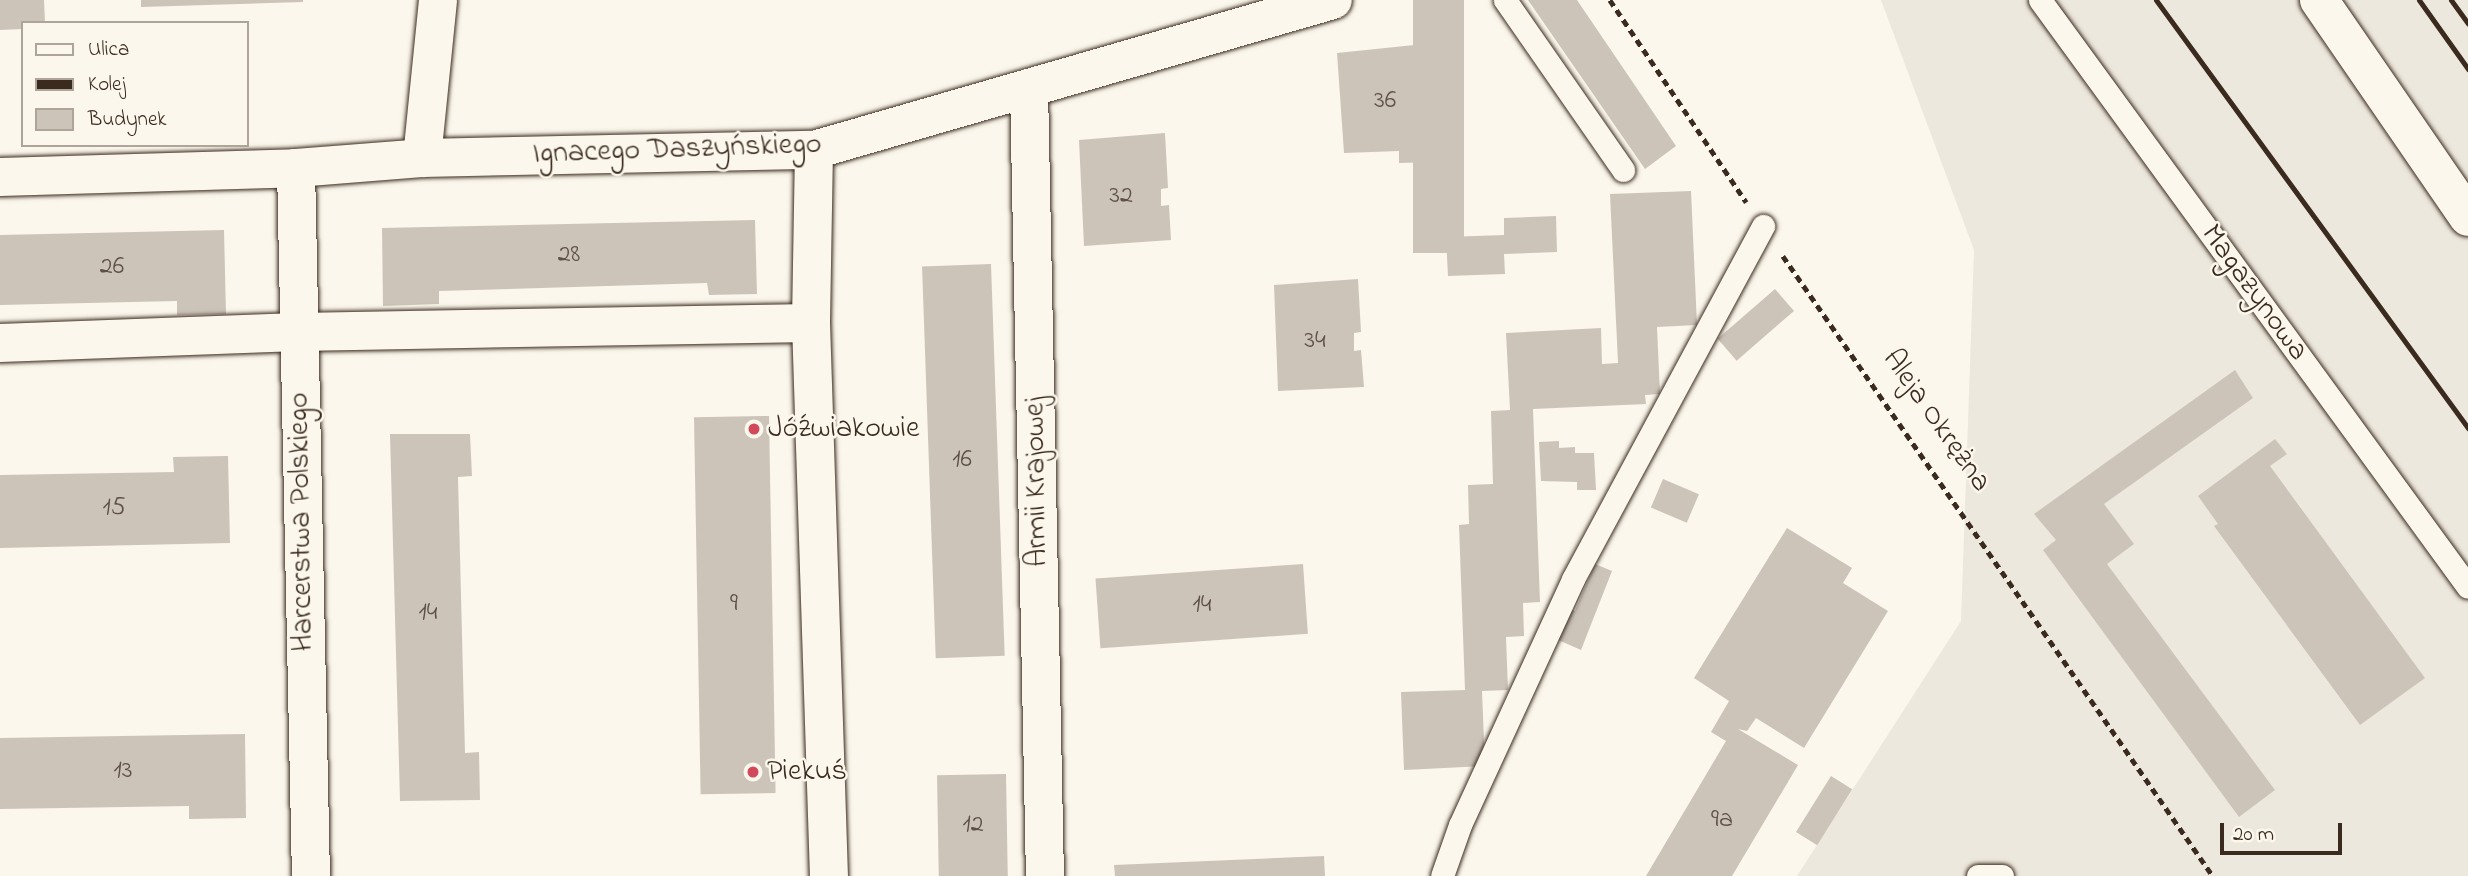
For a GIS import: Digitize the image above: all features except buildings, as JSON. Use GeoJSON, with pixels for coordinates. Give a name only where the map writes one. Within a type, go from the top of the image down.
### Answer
{"type":"FeatureCollection","features":[{"type":"Feature","properties":{"kind":"street"},"geometry":{"type":"LineString","coordinates":[[422,158],[438,0]]}},
{"type":"Feature","properties":{"kind":"street","name":"Ignacego Daszyńskiego"},"geometry":{"type":"LineString","coordinates":[[0,177],[296,168],[422,158],[814,150],[1333,0]]}},
{"type":"Feature","properties":{"kind":"street"},"geometry":{"type":"LineString","coordinates":[[2319,0],[2468,217]]}},
{"type":"Feature","properties":{"kind":"street","name":"Armii Krajowej"},"geometry":{"type":"LineString","coordinates":[[1029,88],[1045,876]]}},
{"type":"Feature","properties":{"kind":"street"},"geometry":{"type":"LineString","coordinates":[[814,150],[811,323],[829,876]]}},
{"type":"Feature","properties":{"kind":"street","name":"Harcerstwa Polskiego"},"geometry":{"type":"LineString","coordinates":[[296,168],[311,876]]}},
{"type":"Feature","properties":{"kind":"street"},"geometry":{"type":"LineString","coordinates":[[0,343],[298,332],[811,323]]}},
{"type":"Feature","properties":{"kind":"lane"},"geometry":{"type":"LineString","coordinates":[[1505,0],[1623,170]]}},
{"type":"Feature","properties":{"kind":"lane","name":"Magazynowa"},"geometry":{"type":"LineString","coordinates":[[2040,0],[2468,587]]}},
{"type":"Feature","properties":{"kind":"lane"},"geometry":{"type":"LineString","coordinates":[[1442,876],[1460,825],[1573,579],[1763,226]]}},
{"type":"Feature","properties":{"kind":"lane"},"geometry":{"type":"LineString","coordinates":[[1978,876],[2002,876]]}},
{"type":"Feature","properties":{"kind":"path","name":"Aleja Okrężna"},"geometry":{"type":"LineString","coordinates":[[1610,0],[1763,226],[2213,876]]}},
{"type":"Feature","properties":{"kind":"shaded area"},"geometry":{"type":"Polygon","coordinates":[[[1881,0],[2468,0],[2468,876],[1797,876],[1961,621],[1974,250],[1881,0]]]}},
{"type":"Feature","properties":{"kind":"railway"},"geometry":{"type":"LineString","coordinates":[[2156,0],[2468,428]]}},
{"type":"Feature","properties":{"kind":"railway"},"geometry":{"type":"LineString","coordinates":[[2419,0],[2468,69]]}},
{"type":"Feature","properties":{"kind":"railway"},"geometry":{"type":"LineString","coordinates":[[2451,0],[2468,23]]}},
{"type":"Feature","properties":{"kind":"place","name":"Jóźwiakowie"},"geometry":{"type":"Point","coordinates":[754,429]}},
{"type":"Feature","properties":{"kind":"place","name":"Piekuś"},"geometry":{"type":"Point","coordinates":[753,772]}}]}
